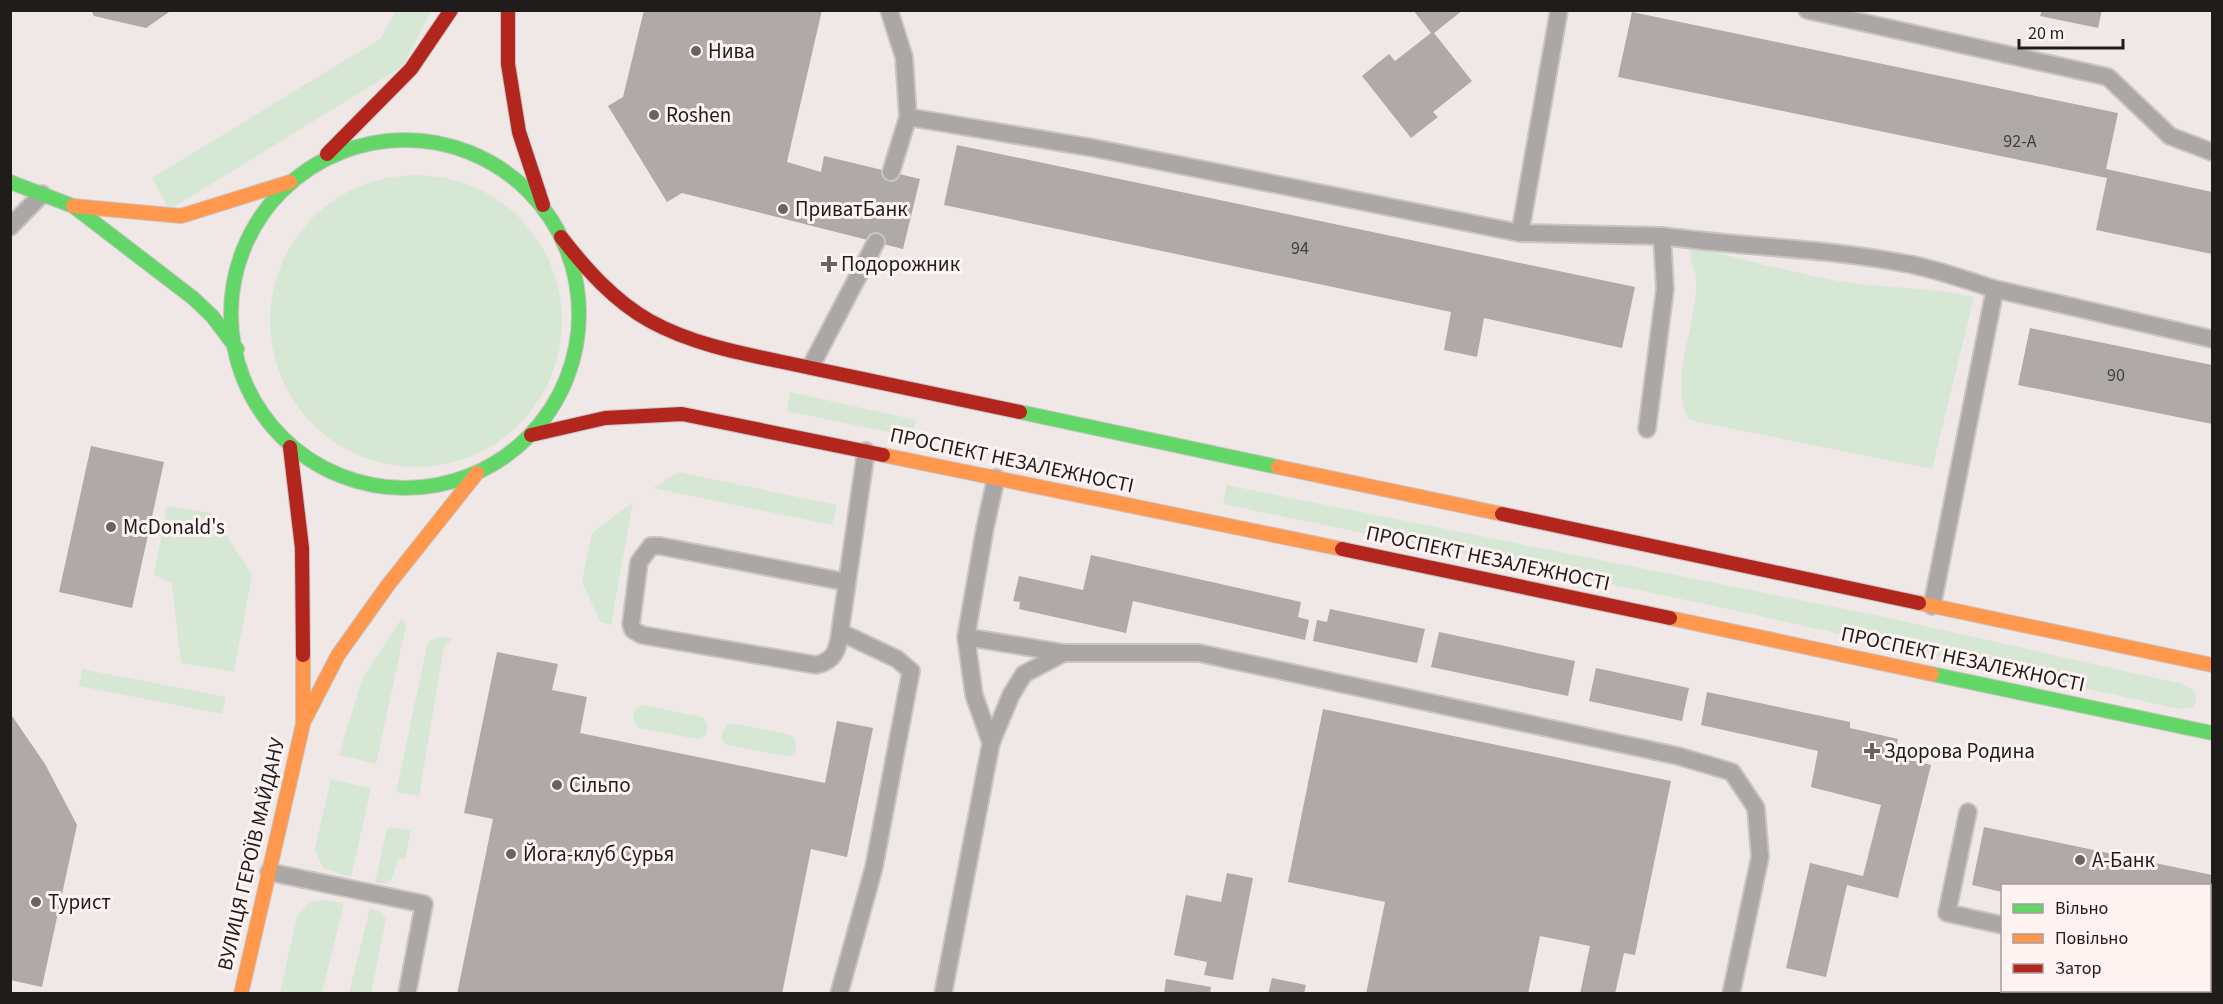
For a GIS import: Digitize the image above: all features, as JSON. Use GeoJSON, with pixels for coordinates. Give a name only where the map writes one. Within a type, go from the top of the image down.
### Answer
{"type":"FeatureCollection","features":[{"type":"Feature","properties":{"kind":"main road"},"geometry":{"type":"LineString","coordinates":[[451,10],[442,29],[397,85],[321,160],[290,182],[264,209],[245,241],[233,277],[229,314],[237,349],[264,420],[290,447],[317,466],[337,475],[379,487],[413,489],[446,484],[477,473],[505,457],[531,435],[559,395],[572,365],[578,333],[577,290],[573,268],[561,237]]}},
{"type":"Feature","properties":{"kind":"main road"},"geometry":{"type":"LineString","coordinates":[[508,10],[508,64],[519,132],[544,210]]}},
{"type":"Feature","properties":{"kind":"main road"},"geometry":{"type":"LineString","coordinates":[[321,160],[357,146],[394,140],[432,142],[470,152],[503,170],[532,195],[561,237],[590,271],[646,319],[707,343],[770,359],[2212,666]]}},
{"type":"Feature","properties":{"kind":"main road"},"geometry":{"type":"LineString","coordinates":[[10,182],[73,206],[181,216],[290,182]]}},
{"type":"Feature","properties":{"kind":"main road"},"geometry":{"type":"LineString","coordinates":[[73,206],[193,298],[212,316],[237,349]]}},
{"type":"Feature","properties":{"kind":"main road","name":"ПРОСПЕКТ НЕЗАЛЕЖНОСТІ"},"geometry":{"type":"LineString","coordinates":[[531,435],[596,418],[647,413],[682,414],[2212,733]]}},
{"type":"Feature","properties":{"kind":"main road"},"geometry":{"type":"LineString","coordinates":[[290,447],[302,548],[303,724]]}},
{"type":"Feature","properties":{"kind":"main road"},"geometry":{"type":"LineString","coordinates":[[303,724],[338,654],[388,585],[477,473]]}},
{"type":"Feature","properties":{"kind":"main road","name":"ВУЛИЦЯ ГЕРОЇВ МАЙДАНУ"},"geometry":{"type":"LineString","coordinates":[[241,993],[303,724]]}},
{"type":"Feature","properties":{"kind":"lane"},"geometry":{"type":"LineString","coordinates":[[889,10],[904,57],[908,117],[891,172]]}},
{"type":"Feature","properties":{"kind":"lane"},"geometry":{"type":"LineString","coordinates":[[1520,233],[1559,10]]}},
{"type":"Feature","properties":{"kind":"lane"},"geometry":{"type":"LineString","coordinates":[[1807,10],[1827,12],[2108,77],[2170,136],[2212,152]]}},
{"type":"Feature","properties":{"kind":"lane"},"geometry":{"type":"LineString","coordinates":[[908,117],[1095,148],[1520,233],[1662,236],[1735,246],[1829,252],[1905,263],[1995,289],[2212,339]]}},
{"type":"Feature","properties":{"kind":"lane"},"geometry":{"type":"LineString","coordinates":[[10,227],[42,194]]}},
{"type":"Feature","properties":{"kind":"lane"},"geometry":{"type":"LineString","coordinates":[[1647,429],[1665,289],[1662,236]]}},
{"type":"Feature","properties":{"kind":"lane"},"geometry":{"type":"LineString","coordinates":[[811,366],[876,242]]}},
{"type":"Feature","properties":{"kind":"lane"},"geometry":{"type":"LineString","coordinates":[[1932,606],[1995,289]]}},
{"type":"Feature","properties":{"kind":"lane"},"geometry":{"type":"LineString","coordinates":[[846,582],[651,546],[639,562],[631,624],[633,630],[642,635],[816,665],[829,660],[838,650],[866,451]]}},
{"type":"Feature","properties":{"kind":"lane"},"geometry":{"type":"LineString","coordinates":[[991,743],[974,694],[966,637],[996,478]]}},
{"type":"Feature","properties":{"kind":"lane"},"geometry":{"type":"LineString","coordinates":[[839,993],[874,867],[911,671],[897,659],[840,632]]}},
{"type":"Feature","properties":{"kind":"lane"},"geometry":{"type":"LineString","coordinates":[[966,637],[1064,653],[1199,653],[1678,756],[1732,772],[1756,808],[1760,857],[1731,993]]}},
{"type":"Feature","properties":{"kind":"lane"},"geometry":{"type":"LineString","coordinates":[[943,993],[991,743],[1011,694],[1023,674],[1064,653]]}},
{"type":"Feature","properties":{"kind":"lane"},"geometry":{"type":"LineString","coordinates":[[1968,812],[1947,913],[2001,925]]}},
{"type":"Feature","properties":{"kind":"lane"},"geometry":{"type":"LineString","coordinates":[[269,872],[424,904],[407,993]]}},
{"type":"Feature","properties":{"kind":"green space"},"geometry":{"type":"Polygon","coordinates":[[[396,11],[431,11],[403,66],[169,210],[152,178],[380,39],[396,11]]]}},
{"type":"Feature","properties":{"kind":"green space"},"geometry":{"type":"Polygon","coordinates":[[[402,175],[430,175],[459,181],[485,192],[520,217],[538,240],[551,265],[560,292],[562,321],[560,350],[551,377],[538,402],[520,425],[497,443],[459,461],[430,467],[402,467],[373,461],[347,450],[312,425],[294,402],[276,364],[270,335],[270,307],[276,278],[287,252],[312,217],[335,199],[373,181],[402,175]]]}},
{"type":"Feature","properties":{"kind":"green space"},"geometry":{"type":"Polygon","coordinates":[[[1691,246],[1833,280],[1957,293],[1974,297],[1932,469],[1689,420],[1683,405],[1681,389],[1695,298],[1696,277],[1691,246]]]}},
{"type":"Feature","properties":{"kind":"green space"},"geometry":{"type":"Polygon","coordinates":[[[790,392],[916,420],[912,437],[787,411],[790,392]]]}},
{"type":"Feature","properties":{"kind":"green space"},"geometry":{"type":"Polygon","coordinates":[[[678,472],[837,505],[832,525],[653,488],[678,472]]]}},
{"type":"Feature","properties":{"kind":"green space"},"geometry":{"type":"Polygon","coordinates":[[[1227,485],[1884,617],[2183,684],[2194,691],[2196,702],[2193,707],[2179,709],[1705,604],[1223,504],[1227,485]]]}},
{"type":"Feature","properties":{"kind":"green space"},"geometry":{"type":"Polygon","coordinates":[[[633,502],[611,625],[600,622],[582,581],[592,533],[633,502]]]}},
{"type":"Feature","properties":{"kind":"green space"},"geometry":{"type":"Polygon","coordinates":[[[167,506],[212,513],[252,575],[234,672],[181,663],[172,583],[154,575],[167,506]]]}},
{"type":"Feature","properties":{"kind":"green space"},"geometry":{"type":"Polygon","coordinates":[[[402,618],[406,625],[376,764],[339,755],[362,679],[402,618]]]}},
{"type":"Feature","properties":{"kind":"green space"},"geometry":{"type":"Polygon","coordinates":[[[440,637],[453,638],[444,647],[419,796],[396,792],[428,642],[440,637]]]}},
{"type":"Feature","properties":{"kind":"green space"},"geometry":{"type":"Polygon","coordinates":[[[82,669],[226,697],[222,714],[79,686],[82,669]]]}},
{"type":"Feature","properties":{"kind":"green space"},"geometry":{"type":"Polygon","coordinates":[[[643,705],[702,717],[708,724],[706,735],[697,739],[639,728],[633,716],[637,708],[643,705]]]}},
{"type":"Feature","properties":{"kind":"green space"},"geometry":{"type":"Polygon","coordinates":[[[732,723],[791,735],[796,741],[795,752],[790,756],[785,756],[727,745],[721,738],[726,725],[732,723]]]}},
{"type":"Feature","properties":{"kind":"green space"},"geometry":{"type":"Polygon","coordinates":[[[331,779],[371,788],[351,877],[323,868],[315,849],[331,779]]]}},
{"type":"Feature","properties":{"kind":"green space"},"geometry":{"type":"Polygon","coordinates":[[[391,827],[411,830],[405,859],[398,859],[393,877],[386,884],[375,882],[387,829],[391,827]]]}},
{"type":"Feature","properties":{"kind":"green space"},"geometry":{"type":"Polygon","coordinates":[[[323,900],[344,903],[322,993],[280,993],[297,916],[309,903],[323,900]]]}},
{"type":"Feature","properties":{"kind":"green space"},"geometry":{"type":"Polygon","coordinates":[[[370,908],[380,912],[386,919],[371,993],[349,993],[370,908]]]}},
{"type":"Feature","properties":{"kind":"building"},"geometry":{"type":"Polygon","coordinates":[[[91,10],[172,10],[146,28],[94,16],[91,10]]]}},
{"type":"Feature","properties":{"kind":"building"},"geometry":{"type":"Polygon","coordinates":[[[644,10],[822,10],[787,162],[821,172],[824,156],[920,179],[903,249],[682,193],[667,202],[608,106],[623,97],[644,10]]]}},
{"type":"Feature","properties":{"kind":"building"},"geometry":{"type":"Polygon","coordinates":[[[1413,10],[1463,10],[1434,33],[1472,81],[1433,112],[1438,117],[1411,138],[1362,76],[1389,54],[1395,61],[1431,33],[1413,10]]]}},
{"type":"Feature","properties":{"kind":"building"},"geometry":{"type":"Polygon","coordinates":[[[2042,10],[2102,10],[2098,28],[2040,16],[2042,10]]]}},
{"type":"Feature","properties":{"kind":"building"},"geometry":{"type":"Polygon","coordinates":[[[1632,12],[2118,113],[2106,169],[2212,192],[2212,254],[2096,230],[2107,178],[1618,77],[1632,12]]]}},
{"type":"Feature","properties":{"kind":"building"},"geometry":{"type":"Polygon","coordinates":[[[957,145],[1635,287],[1622,348],[1484,318],[1477,357],[1444,350],[1451,312],[944,205],[957,145]]]}},
{"type":"Feature","properties":{"kind":"building"},"geometry":{"type":"Polygon","coordinates":[[[2030,328],[2212,365],[2212,424],[2018,385],[2030,328]]]}},
{"type":"Feature","properties":{"kind":"building","name":"McDonald's"},"geometry":{"type":"Polygon","coordinates":[[[91,446],[164,462],[132,608],[59,592],[91,446]]]}},
{"type":"Feature","properties":{"kind":"building"},"geometry":{"type":"Polygon","coordinates":[[[1091,555],[1301,602],[1298,617],[1309,620],[1305,640],[1133,601],[1126,633],[1019,609],[1020,602],[1013,601],[1019,576],[1083,590],[1091,555]]]}},
{"type":"Feature","properties":{"kind":"building"},"geometry":{"type":"Polygon","coordinates":[[[1330,609],[1425,629],[1417,663],[1313,641],[1317,620],[1327,622],[1330,609]]]}},
{"type":"Feature","properties":{"kind":"building"},"geometry":{"type":"Polygon","coordinates":[[[1439,632],[1575,661],[1568,696],[1431,667],[1439,632]]]}},
{"type":"Feature","properties":{"kind":"building"},"geometry":{"type":"Polygon","coordinates":[[[497,652],[558,664],[552,690],[587,697],[580,733],[825,783],[837,721],[873,728],[847,857],[811,849],[782,994],[457,994],[493,819],[464,813],[497,652]]]}},
{"type":"Feature","properties":{"kind":"building"},"geometry":{"type":"Polygon","coordinates":[[[1596,668],[1689,688],[1682,721],[1589,701],[1596,668]]]}},
{"type":"Feature","properties":{"kind":"building"},"geometry":{"type":"Polygon","coordinates":[[[1707,692],[1850,722],[1850,728],[1898,739],[1894,756],[1931,765],[1898,898],[1847,885],[1826,977],[1786,968],[1810,863],[1863,876],[1881,805],[1811,787],[1818,751],[1701,725],[1707,692]]]}},
{"type":"Feature","properties":{"kind":"building"},"geometry":{"type":"Polygon","coordinates":[[[1323,709],[1671,781],[1635,955],[1624,953],[1615,994],[1580,994],[1590,946],[1540,936],[1528,994],[1366,994],[1385,902],[1288,882],[1323,709]]]}},
{"type":"Feature","properties":{"kind":"building","name":"Турист"},"geometry":{"type":"Polygon","coordinates":[[[10,713],[45,764],[77,825],[42,987],[10,980],[10,713]]]}},
{"type":"Feature","properties":{"kind":"building"},"geometry":{"type":"Polygon","coordinates":[[[1984,827],[2212,875],[2212,936],[2211,884],[2001,884],[2001,892],[1972,885],[1984,827]]]}},
{"type":"Feature","properties":{"kind":"building"},"geometry":{"type":"Polygon","coordinates":[[[1227,873],[1253,878],[1233,980],[1204,975],[1207,962],[1174,955],[1186,895],[1221,902],[1227,873]]]}},
{"type":"Feature","properties":{"kind":"building"},"geometry":{"type":"Polygon","coordinates":[[[1272,978],[1306,985],[1304,994],[1268,994],[1272,978]]]}},
{"type":"Feature","properties":{"kind":"building"},"geometry":{"type":"Polygon","coordinates":[[[1166,979],[1211,987],[1210,994],[1164,994],[1166,979]]]}},
{"type":"Feature","properties":{"kind":"traffic: fast"},"geometry":{"type":"LineString","coordinates":[[405,140],[439,143],[472,153],[502,169],[528,191],[550,217],[566,247],[576,280],[579,314],[576,348],[566,381],[550,411],[528,437],[502,459],[472,475],[439,485],[405,488],[371,485],[338,475],[308,459],[282,437],[260,411],[244,381],[234,348],[231,314],[234,280],[244,247],[260,217],[282,191],[308,169],[338,153],[371,143],[405,140]]}},
{"type":"Feature","properties":{"kind":"traffic: fast"},"geometry":{"type":"LineString","coordinates":[[10,182],[73,206],[193,298],[212,316],[237,349]]}},
{"type":"Feature","properties":{"kind":"traffic: fast"},"geometry":{"type":"LineString","coordinates":[[1020,412],[1278,467]]}},
{"type":"Feature","properties":{"kind":"traffic: fast"},"geometry":{"type":"LineString","coordinates":[[1932,674],[2212,733]]}},
{"type":"Feature","properties":{"kind":"traffic: slow"},"geometry":{"type":"LineString","coordinates":[[73,206],[181,216],[290,182]]}},
{"type":"Feature","properties":{"kind":"traffic: slow"},"geometry":{"type":"LineString","coordinates":[[883,455],[1342,549]]}},
{"type":"Feature","properties":{"kind":"traffic: slow"},"geometry":{"type":"LineString","coordinates":[[1278,467],[1502,514]]}},
{"type":"Feature","properties":{"kind":"traffic: slow"},"geometry":{"type":"LineString","coordinates":[[305,719],[338,655],[388,585],[477,473]]}},
{"type":"Feature","properties":{"kind":"traffic: slow"},"geometry":{"type":"LineString","coordinates":[[1919,603],[2212,665]]}},
{"type":"Feature","properties":{"kind":"traffic: slow"},"geometry":{"type":"LineString","coordinates":[[1670,618],[1932,674]]}},
{"type":"Feature","properties":{"kind":"traffic: slow"},"geometry":{"type":"LineString","coordinates":[[241,994],[303,724],[303,655]]}},
{"type":"Feature","properties":{"kind":"traffic: jam"},"geometry":{"type":"LineString","coordinates":[[327,154],[411,69],[451,10]]}},
{"type":"Feature","properties":{"kind":"traffic: jam"},"geometry":{"type":"LineString","coordinates":[[508,10],[508,64],[519,132],[543,205]]}},
{"type":"Feature","properties":{"kind":"traffic: jam"},"geometry":{"type":"LineString","coordinates":[[561,237],[591,272],[624,304],[650,321],[688,338],[749,355],[1020,412]]}},
{"type":"Feature","properties":{"kind":"traffic: jam"},"geometry":{"type":"LineString","coordinates":[[531,435],[605,418],[682,414],[883,455]]}},
{"type":"Feature","properties":{"kind":"traffic: jam"},"geometry":{"type":"LineString","coordinates":[[290,447],[302,548],[303,655]]}},
{"type":"Feature","properties":{"kind":"traffic: jam"},"geometry":{"type":"LineString","coordinates":[[1502,514],[1919,603]]}},
{"type":"Feature","properties":{"kind":"traffic: jam"},"geometry":{"type":"LineString","coordinates":[[1342,549],[1670,618]]}},
{"type":"Feature","properties":{"kind":"place","name":"Нива"},"geometry":{"type":"Point","coordinates":[696,51]}},
{"type":"Feature","properties":{"kind":"place","name":"Roshen"},"geometry":{"type":"Point","coordinates":[654,115]}},
{"type":"Feature","properties":{"kind":"place","name":"ПриватБанк"},"geometry":{"type":"Point","coordinates":[783,209]}},
{"type":"Feature","properties":{"kind":"place","name":"Подорожник"},"geometry":{"type":"Point","coordinates":[829,264]}},
{"type":"Feature","properties":{"kind":"place","name":"McDonald's"},"geometry":{"type":"Point","coordinates":[111,527]}},
{"type":"Feature","properties":{"kind":"place","name":"Здорова Родина"},"geometry":{"type":"Point","coordinates":[1872,751]}},
{"type":"Feature","properties":{"kind":"place","name":"Сільпо"},"geometry":{"type":"Point","coordinates":[557,785]}},
{"type":"Feature","properties":{"kind":"place","name":"Йога-клуб Сурья"},"geometry":{"type":"Point","coordinates":[511,854]}},
{"type":"Feature","properties":{"kind":"place","name":"А-Банк"},"geometry":{"type":"Point","coordinates":[2080,860]}},
{"type":"Feature","properties":{"kind":"place","name":"Турист"},"geometry":{"type":"Point","coordinates":[36,902]}}]}
